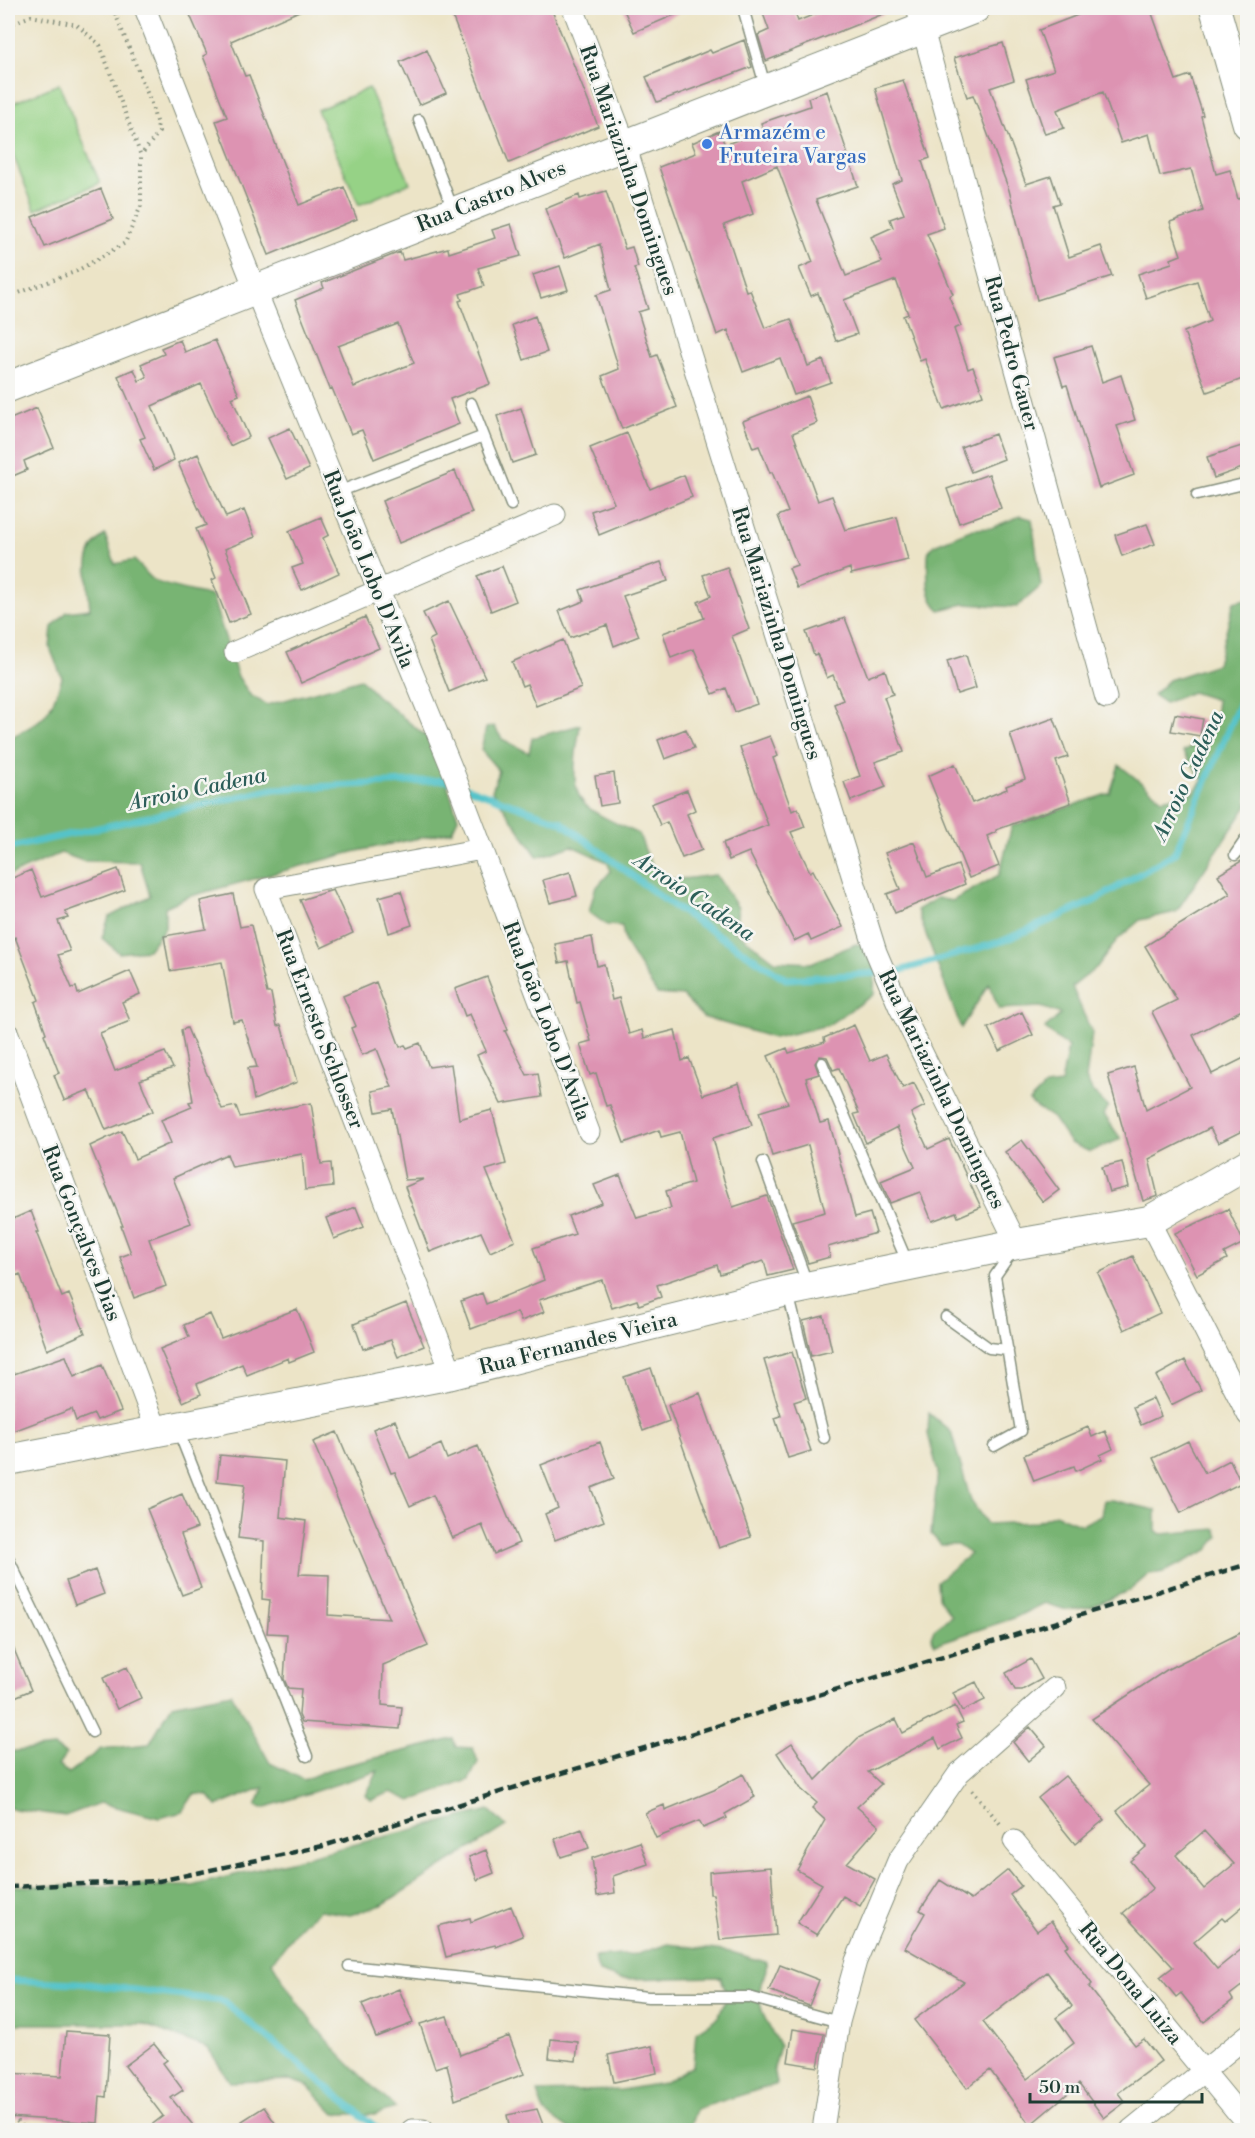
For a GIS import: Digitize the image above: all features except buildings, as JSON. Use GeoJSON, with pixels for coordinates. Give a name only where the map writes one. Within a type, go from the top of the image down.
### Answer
{"type":"FeatureCollection","features":[{"type":"Feature","properties":{"kind":"street","name":"Rua João Lobo D'Avila"},"geometry":{"type":"LineString","coordinates":[[145,8],[255,289],[454,774],[589,1132]]}},
{"type":"Feature","properties":{"kind":"street","name":"Rua Mariazinha Domingues"},"geometry":{"type":"LineString","coordinates":[[573,8],[624,144],[876,952],[899,1006],[1017,1244]]}},
{"type":"Feature","properties":{"kind":"street","name":"Rua Castro Alves"},"geometry":{"type":"LineString","coordinates":[[8,387],[766,90],[920,18],[975,8]]}},
{"type":"Feature","properties":{"kind":"street"},"geometry":{"type":"LineString","coordinates":[[1215,8],[1248,124]]}},
{"type":"Feature","properties":{"kind":"street","name":"Rua Pedro Gauer"},"geometry":{"type":"LineString","coordinates":[[920,18],[1106,698]]}},
{"type":"Feature","properties":{"kind":"street"},"geometry":{"type":"LineString","coordinates":[[235,652],[555,515]]}},
{"type":"Feature","properties":{"kind":"street","name":"Rua Ernesto Schlosser"},"geometry":{"type":"LineString","coordinates":[[452,1374],[266,889],[482,849]]}},
{"type":"Feature","properties":{"kind":"street","name":"Rua Gonçalves Dias"},"geometry":{"type":"LineString","coordinates":[[8,1034],[167,1429]]}},
{"type":"Feature","properties":{"kind":"street"},"geometry":{"type":"LineString","coordinates":[[1248,1164],[1149,1221],[1248,1415]]}},
{"type":"Feature","properties":{"kind":"street","name":"Rua Fernandes Vieira"},"geometry":{"type":"LineString","coordinates":[[8,1460],[452,1374],[798,1289],[1017,1244],[1149,1221]]}},
{"type":"Feature","properties":{"kind":"street"},"geometry":{"type":"LineString","coordinates":[[823,2130],[839,2022],[856,1961],[898,1861],[959,1773],[1054,1688]]}},
{"type":"Feature","properties":{"kind":"street","name":"Rua Dona Luiza"},"geometry":{"type":"LineString","coordinates":[[1014,1841],[1248,2125]]}},
{"type":"Feature","properties":{"kind":"street"},"geometry":{"type":"LineString","coordinates":[[1131,2130],[1248,2035]]}},
{"type":"Feature","properties":{"kind":"street"},"geometry":{"type":"LineString","coordinates":[[412,2130],[423,2130]]}},
{"type":"Feature","properties":{"kind":"lane"},"geometry":{"type":"LineString","coordinates":[[743,8],[766,90]]}},
{"type":"Feature","properties":{"kind":"lane"},"geometry":{"type":"LineString","coordinates":[[419,120],[454,211]]}},
{"type":"Feature","properties":{"kind":"lane"},"geometry":{"type":"LineString","coordinates":[[471,403],[511,505]]}},
{"type":"Feature","properties":{"kind":"lane"},"geometry":{"type":"LineString","coordinates":[[338,492],[484,436]]}},
{"type":"Feature","properties":{"kind":"lane"},"geometry":{"type":"LineString","coordinates":[[1197,495],[1248,483]]}},
{"type":"Feature","properties":{"kind":"lane"},"geometry":{"type":"LineString","coordinates":[[1235,855],[1248,837]]}},
{"type":"Feature","properties":{"kind":"lane"},"geometry":{"type":"LineString","coordinates":[[822,1063],[909,1266]]}},
{"type":"Feature","properties":{"kind":"lane"},"geometry":{"type":"LineString","coordinates":[[763,1162],[798,1289],[824,1438]]}},
{"type":"Feature","properties":{"kind":"lane"},"geometry":{"type":"LineString","coordinates":[[994,1446],[1021,1431],[995,1276],[1017,1244]]}},
{"type":"Feature","properties":{"kind":"lane"},"geometry":{"type":"LineString","coordinates":[[946,1317],[989,1347],[1008,1350]]}},
{"type":"Feature","properties":{"kind":"lane"},"geometry":{"type":"LineString","coordinates":[[167,1429],[307,1756]]}},
{"type":"Feature","properties":{"kind":"lane"},"geometry":{"type":"LineString","coordinates":[[8,1558],[92,1732]]}},
{"type":"Feature","properties":{"kind":"lane"},"geometry":{"type":"LineString","coordinates":[[349,1966],[648,1997],[749,1997],[839,2022]]}},
{"type":"Feature","properties":{"kind":"path"},"geometry":{"type":"LineString","coordinates":[[113,8],[150,100],[159,132],[141,156]]}},
{"type":"Feature","properties":{"kind":"path"},"geometry":{"type":"LineString","coordinates":[[8,25],[31,16],[78,25],[100,45],[141,156],[141,206],[125,243],[77,271],[8,297]]}},
{"type":"Feature","properties":{"kind":"path"},"geometry":{"type":"LineString","coordinates":[[959,1773],[1014,1841]]}},
{"type":"Feature","properties":{"kind":"path"},"geometry":{"type":"LineString","coordinates":[[8,2113],[22,2126],[45,2130]]}},
{"type":"Feature","properties":{"kind":"green space"},"geometry":{"type":"Polygon","coordinates":[[[59,84],[100,183],[35,210],[8,142],[8,105],[59,84]]]}},
{"type":"Feature","properties":{"kind":"green space"},"geometry":{"type":"Polygon","coordinates":[[[369,88],[410,183],[359,205],[317,110],[369,88]]]}},
{"type":"Feature","properties":{"kind":"green space"},"geometry":{"type":"Polygon","coordinates":[[[1020,516],[1032,519],[1041,586],[1017,607],[964,604],[940,610],[929,591],[928,552],[934,545],[973,529],[991,528],[1020,516]]]}},
{"type":"Feature","properties":{"kind":"green space"},"geometry":{"type":"Polygon","coordinates":[[[105,535],[115,564],[134,560],[159,583],[212,596],[237,675],[250,695],[267,705],[361,679],[376,695],[434,743],[458,818],[452,831],[353,852],[187,897],[165,907],[165,928],[148,950],[119,953],[102,938],[109,917],[150,896],[140,862],[83,861],[61,853],[8,876],[8,753],[13,749],[8,739],[38,722],[53,702],[62,678],[50,648],[52,627],[67,612],[90,609],[87,568],[92,550],[105,535]]]}},
{"type":"Feature","properties":{"kind":"green space"},"geometry":{"type":"Polygon","coordinates":[[[1247,599],[1247,806],[1176,912],[1140,920],[1117,940],[1097,967],[1072,987],[1092,1033],[1086,1079],[1093,1092],[1108,1107],[1104,1115],[1121,1139],[1090,1152],[1070,1143],[1053,1118],[1029,1102],[1045,1086],[1061,1084],[1068,1047],[1045,1029],[1061,1014],[1041,1007],[999,1009],[989,984],[961,1028],[917,910],[937,898],[952,901],[999,875],[1012,826],[1110,793],[1119,765],[1162,799],[1194,792],[1203,780],[1183,752],[1199,742],[1209,732],[1217,700],[1192,692],[1165,703],[1153,695],[1169,680],[1217,664],[1234,602],[1247,599]]]}},
{"type":"Feature","properties":{"kind":"green space"},"geometry":{"type":"Polygon","coordinates":[[[580,725],[575,758],[577,792],[589,808],[639,834],[658,872],[673,879],[716,875],[738,908],[735,931],[775,961],[811,963],[856,944],[863,945],[875,964],[874,994],[828,1025],[774,1038],[703,1017],[683,996],[657,994],[625,943],[622,926],[607,925],[589,912],[595,889],[611,871],[607,862],[572,846],[538,857],[492,791],[499,771],[481,750],[486,728],[494,726],[502,739],[529,753],[532,738],[580,725]]]}},
{"type":"Feature","properties":{"kind":"green space"},"geometry":{"type":"Polygon","coordinates":[[[929,1413],[951,1432],[971,1501],[987,1524],[1036,1522],[1055,1514],[1082,1525],[1101,1515],[1104,1500],[1112,1500],[1156,1510],[1156,1532],[1163,1534],[1216,1529],[1219,1536],[1208,1550],[1164,1572],[1149,1574],[1130,1590],[1091,1607],[1067,1610],[1044,1603],[1014,1618],[935,1644],[931,1637],[934,1629],[951,1616],[938,1597],[937,1581],[970,1554],[957,1545],[941,1545],[931,1534],[938,1472],[928,1434],[929,1413]]]}},
{"type":"Feature","properties":{"kind":"green space"},"geometry":{"type":"Polygon","coordinates":[[[231,1693],[270,1763],[304,1780],[327,1770],[453,1739],[456,1747],[473,1748],[478,1762],[469,1780],[411,1801],[391,1792],[371,1800],[366,1795],[378,1771],[263,1808],[256,1806],[264,1787],[217,1806],[208,1795],[194,1794],[182,1812],[159,1818],[100,1803],[65,1816],[8,1808],[8,1752],[54,1747],[66,1754],[58,1766],[69,1773],[101,1749],[149,1744],[172,1705],[231,1693]]]}},
{"type":"Feature","properties":{"kind":"green space"},"geometry":{"type":"Polygon","coordinates":[[[489,1810],[506,1826],[382,1905],[350,1915],[320,1910],[303,1923],[272,1962],[298,2004],[327,2041],[396,2108],[376,2114],[335,2114],[308,2086],[290,2080],[230,2082],[208,2048],[143,2024],[8,2024],[8,1886],[192,1886],[489,1810]]]}},
{"type":"Feature","properties":{"kind":"green space"},"geometry":{"type":"Polygon","coordinates":[[[668,1944],[731,1952],[766,1962],[760,2001],[764,2017],[780,2046],[774,2068],[777,2084],[696,2109],[689,2130],[570,2130],[544,2112],[537,2092],[621,2090],[663,2083],[693,2066],[696,2032],[718,2017],[727,1996],[721,1977],[619,1979],[599,1972],[594,1957],[638,1954],[668,1944]]]}},
{"type":"Feature","properties":{"kind":"waterway","name":"Arroio Cadena"},"geometry":{"type":"LineString","coordinates":[[462,786],[561,822],[670,904],[786,979],[895,972],[1003,941],[1094,901],[1175,853],[1248,684]]}},
{"type":"Feature","properties":{"kind":"waterway","name":"Arroio Cadena"},"geometry":{"type":"LineString","coordinates":[[8,848],[274,789],[446,780],[452,782]]}},
{"type":"Feature","properties":{"kind":"waterway"},"geometry":{"type":"LineString","coordinates":[[8,1980],[79,1983],[223,2001],[379,2130]]}},
{"type":"Feature","properties":{"kind":"railway"},"geometry":{"type":"LineString","coordinates":[[8,1887],[159,1881],[323,1846],[1248,1564]]}},
{"type":"Feature","properties":{"kind":"place","name":"Armazém e Fruteira Vargas"},"geometry":{"type":"Point","coordinates":[707,144]}}]}
